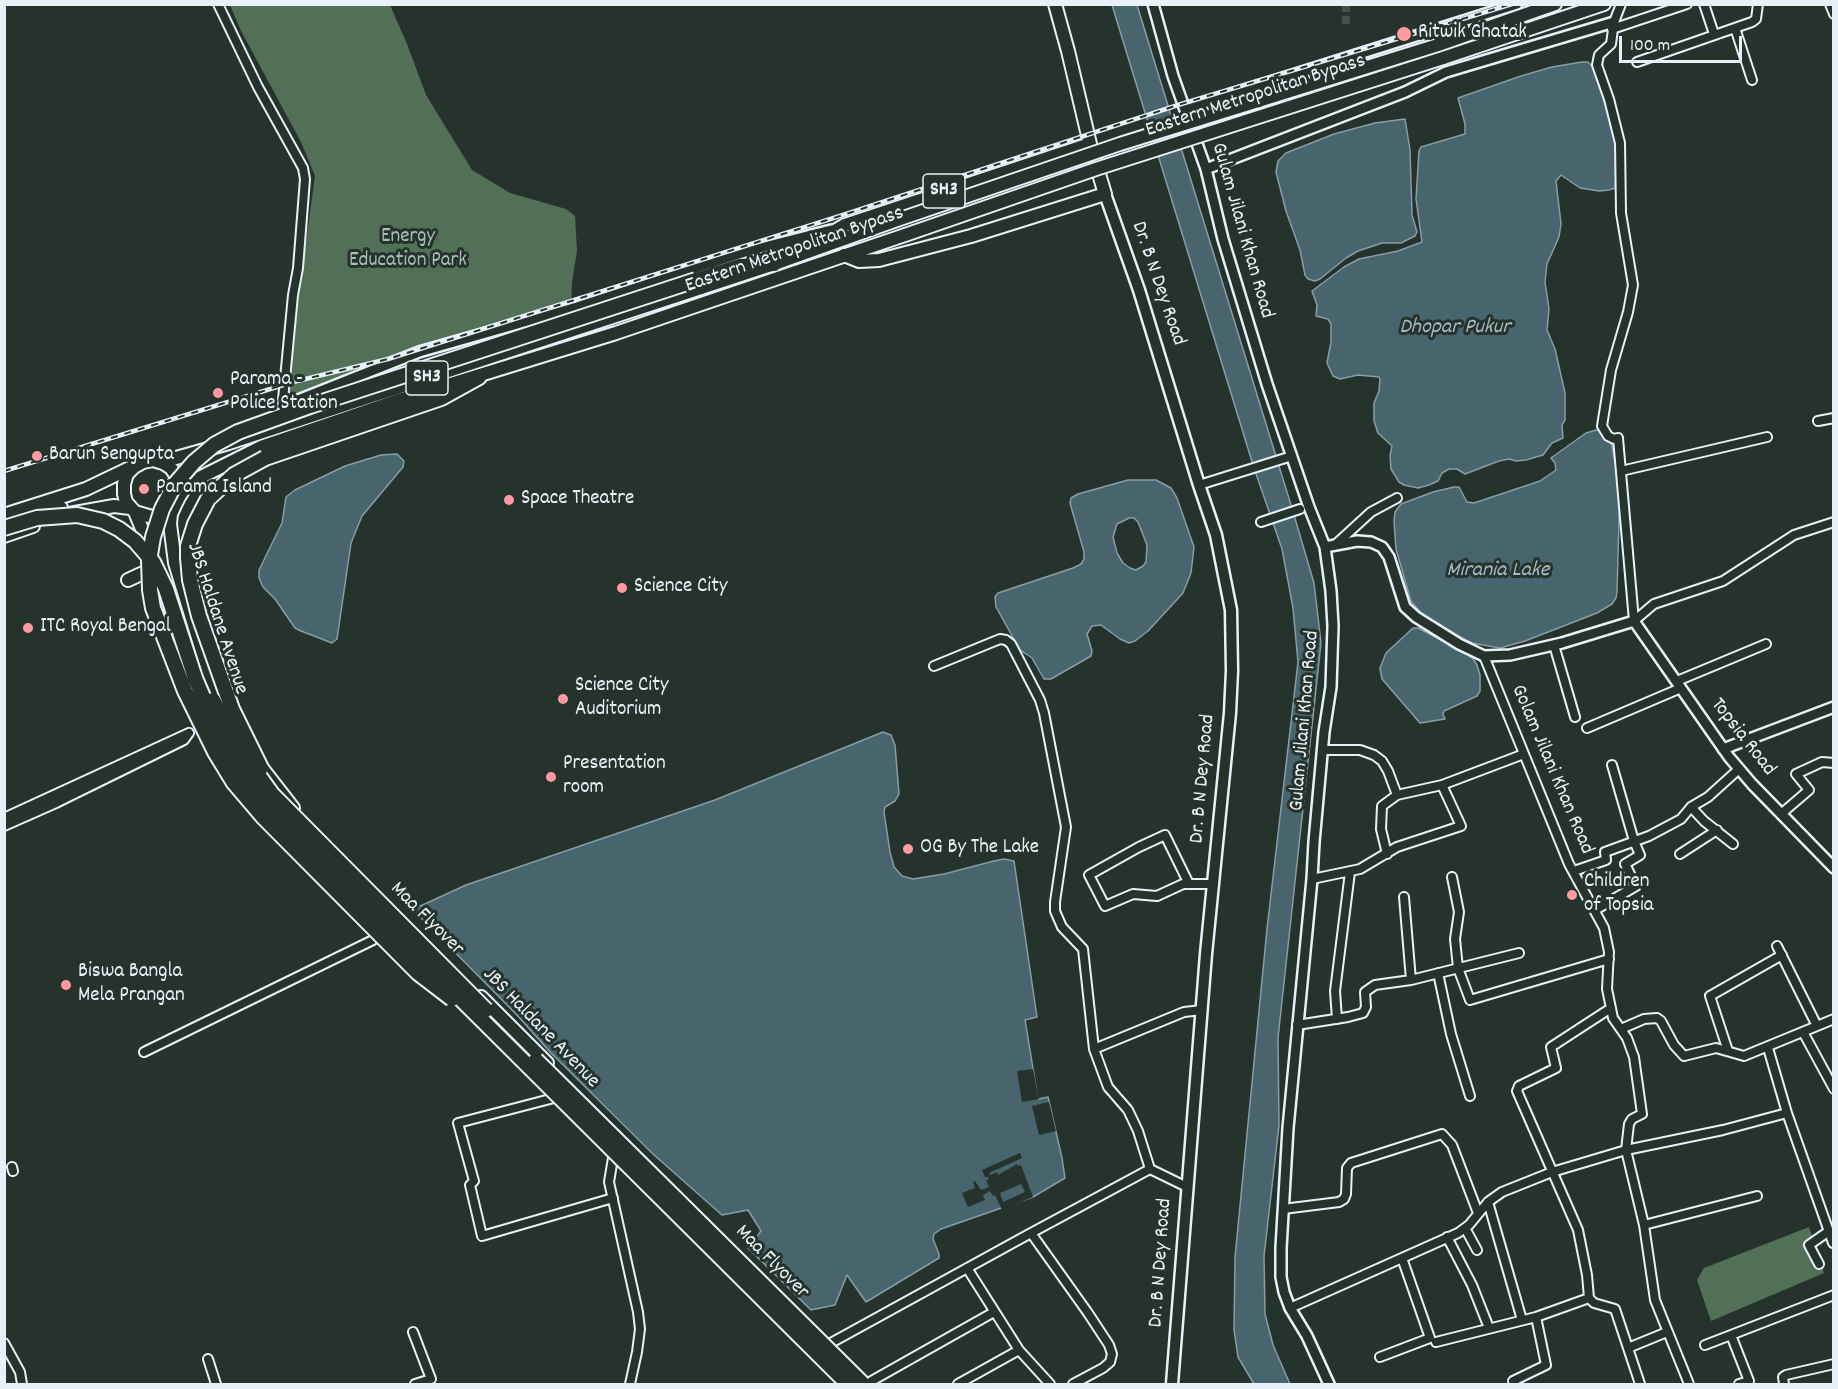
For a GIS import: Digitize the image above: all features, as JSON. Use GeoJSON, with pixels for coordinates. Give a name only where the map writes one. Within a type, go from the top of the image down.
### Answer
{"type":"FeatureCollection","features":[{"type":"Feature","properties":{"kind":"highway"},"geometry":{"type":"LineString","coordinates":[[482,1019],[418,974],[263,817],[234,783],[185,691],[153,608],[149,561],[158,519],[170,492],[187,469],[214,445],[238,432],[740,266],[774,264]]}},
{"type":"Feature","properties":{"kind":"highway"},"geometry":{"type":"LineString","coordinates":[[294,817],[271,785],[241,729],[199,616],[188,569],[188,546],[200,511],[213,493],[234,475],[265,458],[441,398],[479,377]]}},
{"type":"Feature","properties":{"kind":"highway","name":"Maa Flyover"},"geometry":{"type":"LineString","coordinates":[[4,522],[35,511],[60,508],[98,512],[128,525],[150,544],[164,563],[171,579],[204,676],[228,730],[258,776],[294,817],[532,1057],[867,1384]]}},
{"type":"Feature","properties":{"kind":"highway","name":"Maa Flyover"},"geometry":{"type":"LineString","coordinates":[[4,528],[37,518],[77,515],[103,521],[135,541],[153,562],[166,589],[195,678],[219,735],[231,757],[258,792],[297,835],[578,1117],[848,1384]]}},
{"type":"Feature","properties":{"kind":"main road"},"geometry":{"type":"LineString","coordinates":[[1055,4],[1105,194]]}},
{"type":"Feature","properties":{"kind":"main road"},"geometry":{"type":"LineString","coordinates":[[805,253],[1120,144],[1438,45],[1521,8],[1555,4]]}},
{"type":"Feature","properties":{"kind":"main road","name":"Eastern Metropolitan Bypass"},"geometry":{"type":"LineString","coordinates":[[177,501],[184,489],[197,479],[261,447],[378,407],[616,333],[1096,169],[1604,4]]}},
{"type":"Feature","properties":{"kind":"main road","name":"SH3"},"geometry":{"type":"LineString","coordinates":[[4,515],[86,489],[143,462],[176,458],[229,443],[774,264],[805,253],[836,229],[1090,144]]}},
{"type":"Feature","properties":{"kind":"main road","name":"SH3"},"geometry":{"type":"LineString","coordinates":[[844,255],[859,261],[879,260],[971,236],[1105,194]]}},
{"type":"Feature","properties":{"kind":"main road","name":"Dr. B N Dey Road"},"geometry":{"type":"LineString","coordinates":[[1105,194],[1159,350],[1216,535],[1231,610],[1230,712],[1202,1010],[1172,1384]]}},
{"type":"Feature","properties":{"kind":"main road"},"geometry":{"type":"LineString","coordinates":[[153,460],[171,468],[177,477],[180,486],[177,501]]}},
{"type":"Feature","properties":{"kind":"main road"},"geometry":{"type":"LineString","coordinates":[[133,510],[124,494],[124,484],[127,474],[134,467]]}},
{"type":"Feature","properties":{"kind":"main road","name":"SH3"},"geometry":{"type":"LineString","coordinates":[[4,536],[87,509],[114,506],[133,510],[152,518],[169,512],[177,501]]}},
{"type":"Feature","properties":{"kind":"main road","name":"JBS Haldane Avenue"},"geometry":{"type":"LineString","coordinates":[[177,501],[171,514],[170,536],[180,582],[217,691],[228,716],[250,752],[309,826],[867,1384]]}},
{"type":"Feature","properties":{"kind":"main road","name":"JBS Haldane Avenue"},"geometry":{"type":"LineString","coordinates":[[133,510],[156,567],[177,638],[207,721],[238,774],[279,824],[370,918],[842,1384]]}},
{"type":"Feature","properties":{"kind":"main road"},"geometry":{"type":"LineString","coordinates":[[128,580],[156,567]]}},
{"type":"Feature","properties":{"kind":"street"},"geometry":{"type":"LineString","coordinates":[[218,4],[258,87],[303,168],[305,179],[298,268],[279,427]]}},
{"type":"Feature","properties":{"kind":"street","name":"Gulam Jilani Khan Road"},"geometry":{"type":"LineString","coordinates":[[1153,4],[1173,76],[1206,169],[1223,239],[1287,457],[1325,547],[1331,591],[1333,626],[1331,687],[1322,750],[1288,1128],[1281,1277],[1290,1308],[1307,1336],[1329,1384]]}},
{"type":"Feature","properties":{"kind":"street"},"geometry":{"type":"LineString","coordinates":[[1621,4],[1613,26],[1611,44],[1599,55],[1597,65],[1609,99],[1620,143],[1621,213],[1633,285],[1628,312],[1611,370],[1602,426],[1608,436],[1618,438],[1634,621]]}},
{"type":"Feature","properties":{"kind":"street"},"geometry":{"type":"LineString","coordinates":[[1206,169],[1405,92],[1446,72],[1687,4]]}},
{"type":"Feature","properties":{"kind":"street"},"geometry":{"type":"LineString","coordinates":[[1704,4],[1714,34]]}},
{"type":"Feature","properties":{"kind":"street"},"geometry":{"type":"LineString","coordinates":[[1637,62],[1756,19],[1758,4]]}},
{"type":"Feature","properties":{"kind":"street"},"geometry":{"type":"LineString","coordinates":[[1830,4],[1833,14]]}},
{"type":"Feature","properties":{"kind":"street"},"geometry":{"type":"LineString","coordinates":[[1185,109],[1521,8]]}},
{"type":"Feature","properties":{"kind":"street"},"geometry":{"type":"LineString","coordinates":[[1735,28],[1752,80]]}},
{"type":"Feature","properties":{"kind":"street"},"geometry":{"type":"LineString","coordinates":[[283,406],[419,352],[577,307],[748,251],[836,229]]}},
{"type":"Feature","properties":{"kind":"street"},"geometry":{"type":"LineString","coordinates":[[1818,422],[1833,418]]}},
{"type":"Feature","properties":{"kind":"street"},"geometry":{"type":"LineString","coordinates":[[1621,471],[1767,437]]}},
{"type":"Feature","properties":{"kind":"street"},"geometry":{"type":"LineString","coordinates":[[1199,485],[1287,457]]}},
{"type":"Feature","properties":{"kind":"street"},"geometry":{"type":"LineString","coordinates":[[1335,545],[1371,512],[1397,498]]}},
{"type":"Feature","properties":{"kind":"street"},"geometry":{"type":"LineString","coordinates":[[1261,522],[1300,509]]}},
{"type":"Feature","properties":{"kind":"street"},"geometry":{"type":"LineString","coordinates":[[1325,547],[1357,541],[1382,546],[1389,557],[1405,607],[1459,644],[1484,656],[1510,655],[1554,645],[1634,621],[1654,604],[1723,581],[1794,535],[1833,522]]}},
{"type":"Feature","properties":{"kind":"street","name":"Topsia Road"},"geometry":{"type":"LineString","coordinates":[[1634,621],[1739,769],[1833,868]]}},
{"type":"Feature","properties":{"kind":"street"},"geometry":{"type":"LineString","coordinates":[[934,666],[1000,639],[1006,640],[1011,644],[1040,700],[1066,827],[1054,902],[1055,911],[1058,921],[1080,944],[1085,957],[1094,1049],[1108,1087],[1128,1110],[1138,1131],[1150,1169],[1187,1187]]}},
{"type":"Feature","properties":{"kind":"street"},"geometry":{"type":"LineString","coordinates":[[1587,728],[1766,644]]}},
{"type":"Feature","properties":{"kind":"street"},"geometry":{"type":"LineString","coordinates":[[1554,645],[1575,717]]}},
{"type":"Feature","properties":{"kind":"street","name":"Golam Jilani Khan Road"},"geometry":{"type":"LineString","coordinates":[[1484,656],[1574,871],[1604,928],[1609,952],[1607,989],[1613,1018],[1621,1029],[1634,1057],[1642,1114],[1632,1119],[1629,1124],[1626,1150]]}},
{"type":"Feature","properties":{"kind":"street"},"geometry":{"type":"LineString","coordinates":[[1723,748],[1833,707]]}},
{"type":"Feature","properties":{"kind":"street"},"geometry":{"type":"LineString","coordinates":[[4,818],[189,732],[184,740],[4,826]]}},
{"type":"Feature","properties":{"kind":"street"},"geometry":{"type":"LineString","coordinates":[[1322,750],[1360,750],[1374,755],[1382,761],[1388,771],[1397,795]]}},
{"type":"Feature","properties":{"kind":"street"},"geometry":{"type":"LineString","coordinates":[[1387,854],[1381,829],[1382,806],[1397,795],[1442,785],[1524,754]]}},
{"type":"Feature","properties":{"kind":"street"},"geometry":{"type":"LineString","coordinates":[[1781,814],[1809,789],[1796,774],[1822,762],[1833,763]]}},
{"type":"Feature","properties":{"kind":"street"},"geometry":{"type":"LineString","coordinates":[[1595,910],[1636,886],[1625,864],[1640,855],[1612,765]]}},
{"type":"Feature","properties":{"kind":"street"},"geometry":{"type":"LineString","coordinates":[[1574,871],[1605,860],[1605,852],[1649,836],[1681,819],[1691,807],[1708,797],[1739,769]]}},
{"type":"Feature","properties":{"kind":"street"},"geometry":{"type":"LineString","coordinates":[[1312,879],[1360,869],[1397,847],[1461,826],[1442,785]]}},
{"type":"Feature","properties":{"kind":"street"},"geometry":{"type":"LineString","coordinates":[[1691,807],[1704,821],[1733,844]]}},
{"type":"Feature","properties":{"kind":"street"},"geometry":{"type":"LineString","coordinates":[[1680,854],[1717,830]]}},
{"type":"Feature","properties":{"kind":"street"},"geometry":{"type":"LineString","coordinates":[[1189,884],[1165,835],[1089,875],[1105,906],[1133,894],[1157,896],[1183,884],[1189,884],[1214,884]]}},
{"type":"Feature","properties":{"kind":"street"},"geometry":{"type":"LineString","coordinates":[[1337,1019],[1335,991],[1350,872]]}},
{"type":"Feature","properties":{"kind":"street"},"geometry":{"type":"LineString","coordinates":[[1452,877],[1459,912],[1455,939],[1458,968],[1470,1000],[1609,959]]}},
{"type":"Feature","properties":{"kind":"street"},"geometry":{"type":"LineString","coordinates":[[1404,897],[1411,980]]}},
{"type":"Feature","properties":{"kind":"street"},"geometry":{"type":"LineString","coordinates":[[144,1052],[374,940]]}},
{"type":"Feature","properties":{"kind":"street"},"geometry":{"type":"LineString","coordinates":[[1778,946],[1816,1026]]}},
{"type":"Feature","properties":{"kind":"street"},"geometry":{"type":"LineString","coordinates":[[1297,1025],[1363,1013],[1366,1007],[1365,992],[1375,985],[1411,980],[1519,953]]}},
{"type":"Feature","properties":{"kind":"street"},"geometry":{"type":"LineString","coordinates":[[1728,1051],[1710,996],[1782,955]]}},
{"type":"Feature","properties":{"kind":"street"},"geometry":{"type":"LineString","coordinates":[[1438,973],[1451,1034],[1470,1096]]}},
{"type":"Feature","properties":{"kind":"street"},"geometry":{"type":"LineString","coordinates":[[1611,1008],[1551,1047],[1556,1065],[1554,1070],[1517,1089],[1578,1230],[1589,1298],[1594,1303],[1615,1309],[1641,1384]]}},
{"type":"Feature","properties":{"kind":"street"},"geometry":{"type":"LineString","coordinates":[[1094,1049],[1184,1012],[1202,1010]]}},
{"type":"Feature","properties":{"kind":"street"},"geometry":{"type":"LineString","coordinates":[[1621,1029],[1654,1017],[1661,1021],[1674,1046],[1684,1056],[1716,1048],[1748,1056],[1833,1019]]}},
{"type":"Feature","properties":{"kind":"street"},"geometry":{"type":"LineString","coordinates":[[1803,1032],[1833,1089]]}},
{"type":"Feature","properties":{"kind":"street"},"geometry":{"type":"LineString","coordinates":[[1768,1048],[1787,1113],[1833,1243]]}},
{"type":"Feature","properties":{"kind":"street"},"geometry":{"type":"LineString","coordinates":[[554,1098],[458,1123],[474,1181],[470,1185],[482,1236],[613,1198]]}},
{"type":"Feature","properties":{"kind":"street"},"geometry":{"type":"LineString","coordinates":[[1290,1308],[1465,1228],[1488,1202],[1502,1192],[1552,1173],[1626,1150],[1723,1130],[1787,1113]]}},
{"type":"Feature","properties":{"kind":"street"},"geometry":{"type":"LineString","coordinates":[[1283,1209],[1339,1202],[1347,1194],[1347,1168],[1351,1163],[1442,1134],[1452,1145],[1478,1213]]}},
{"type":"Feature","properties":{"kind":"street"},"geometry":{"type":"LineString","coordinates":[[626,1145],[613,1158],[609,1182],[638,1311],[639,1341],[630,1384]]}},
{"type":"Feature","properties":{"kind":"street"},"geometry":{"type":"LineString","coordinates":[[1626,1150],[1644,1225],[1654,1293],[1667,1332],[1689,1384]]}},
{"type":"Feature","properties":{"kind":"street"},"geometry":{"type":"LineString","coordinates":[[829,1344],[1150,1169]]}},
{"type":"Feature","properties":{"kind":"street"},"geometry":{"type":"LineString","coordinates":[[1644,1225],[1757,1196]]}},
{"type":"Feature","properties":{"kind":"street"},"geometry":{"type":"LineString","coordinates":[[1488,1202],[1522,1320]]}},
{"type":"Feature","properties":{"kind":"street"},"geometry":{"type":"LineString","coordinates":[[1465,1228],[1477,1250]]}},
{"type":"Feature","properties":{"kind":"street"},"geometry":{"type":"LineString","coordinates":[[1819,1264],[1809,1245],[1829,1231]]}},
{"type":"Feature","properties":{"kind":"street"},"geometry":{"type":"LineString","coordinates":[[1031,1233],[1088,1312],[1109,1345],[1112,1354],[1110,1362],[1073,1384]]}},
{"type":"Feature","properties":{"kind":"street"},"geometry":{"type":"LineString","coordinates":[[1447,1237],[1472,1285],[1490,1328]]}},
{"type":"Feature","properties":{"kind":"street"},"geometry":{"type":"LineString","coordinates":[[1380,1357],[1430,1338],[1402,1258]]}},
{"type":"Feature","properties":{"kind":"street"},"geometry":{"type":"LineString","coordinates":[[968,1268],[1019,1350],[1050,1384]]}},
{"type":"Feature","properties":{"kind":"street"},"geometry":{"type":"LineString","coordinates":[[1705,1345],[1833,1295]]}},
{"type":"Feature","properties":{"kind":"street"},"geometry":{"type":"LineString","coordinates":[[1436,1342],[1536,1317],[1589,1298]]}},
{"type":"Feature","properties":{"kind":"street"},"geometry":{"type":"LineString","coordinates":[[867,1384],[994,1311]]}},
{"type":"Feature","properties":{"kind":"street"},"geometry":{"type":"LineString","coordinates":[[1515,1384],[1513,1381],[1546,1365],[1536,1317]]}},
{"type":"Feature","properties":{"kind":"street"},"geometry":{"type":"LineString","coordinates":[[413,1332],[431,1379],[415,1384]]}},
{"type":"Feature","properties":{"kind":"street"},"geometry":{"type":"LineString","coordinates":[[1628,1348],[1667,1332]]}},
{"type":"Feature","properties":{"kind":"street"},"geometry":{"type":"LineString","coordinates":[[1731,1335],[1749,1380],[1738,1384]]}},
{"type":"Feature","properties":{"kind":"street"},"geometry":{"type":"LineString","coordinates":[[4,1343],[20,1372],[22,1384]]}},
{"type":"Feature","properties":{"kind":"street"},"geometry":{"type":"LineString","coordinates":[[958,1384],[1019,1350]]}},
{"type":"Feature","properties":{"kind":"street"},"geometry":{"type":"LineString","coordinates":[[208,1359],[216,1384]]}},
{"type":"Feature","properties":{"kind":"street"},"geometry":{"type":"LineString","coordinates":[[1784,1384],[1783,1377],[1786,1375],[1833,1364]]}},
{"type":"Feature","properties":{"kind":"green space","name":"Energy Education Park"},"geometry":{"type":"Polygon","coordinates":[[[230,5],[390,5],[426,95],[472,170],[510,193],[566,209],[575,216],[577,251],[571,307],[290,400],[285,397],[315,176],[301,142],[241,31],[230,5]]]}},
{"type":"Feature","properties":{"kind":"green space"},"geometry":{"type":"Polygon","coordinates":[[[1809,1227],[1824,1273],[1711,1321],[1697,1280],[1704,1268],[1809,1227]]]}},
{"type":"Feature","properties":{"kind":"water"},"geometry":{"type":"Polygon","coordinates":[[[1112,5],[1137,5],[1314,583],[1321,643],[1278,1038],[1279,1125],[1264,1256],[1265,1314],[1273,1345],[1290,1384],[1254,1384],[1238,1357],[1234,1330],[1235,1257],[1267,929],[1298,662],[1293,608],[1282,549],[1253,465],[1112,5]]]}},
{"type":"Feature","properties":{"kind":"water","name":"Dhopar Pukur"},"geometry":{"type":"Polygon","coordinates":[[[1588,62],[1592,66],[1606,100],[1617,138],[1618,184],[1615,188],[1599,191],[1580,188],[1561,175],[1556,181],[1561,224],[1559,237],[1547,264],[1545,282],[1549,309],[1547,330],[1555,349],[1565,393],[1563,438],[1552,443],[1543,455],[1526,460],[1499,461],[1465,474],[1457,469],[1449,469],[1442,473],[1438,481],[1429,485],[1418,488],[1404,485],[1399,482],[1391,469],[1392,446],[1378,433],[1374,421],[1374,403],[1379,391],[1380,379],[1358,375],[1340,379],[1333,376],[1327,363],[1331,342],[1331,324],[1328,319],[1316,316],[1317,305],[1312,291],[1344,267],[1359,259],[1398,251],[1422,242],[1416,199],[1419,151],[1421,147],[1465,134],[1465,124],[1458,98],[1552,67],[1588,62]]]}},
{"type":"Feature","properties":{"kind":"water"},"geometry":{"type":"Polygon","coordinates":[[[1405,119],[1410,150],[1412,215],[1417,232],[1415,236],[1401,243],[1382,243],[1358,251],[1320,279],[1315,281],[1308,279],[1276,172],[1278,161],[1286,153],[1334,134],[1375,123],[1405,119]]]}},
{"type":"Feature","properties":{"kind":"water","name":"Mirania Lake"},"geometry":{"type":"Polygon","coordinates":[[[1596,430],[1610,437],[1620,487],[1617,591],[1612,604],[1597,613],[1525,641],[1500,648],[1472,643],[1426,619],[1411,601],[1396,549],[1395,512],[1401,504],[1454,487],[1459,487],[1467,502],[1474,503],[1540,481],[1556,470],[1551,458],[1586,433],[1596,430]]]}},
{"type":"Feature","properties":{"kind":"water"},"geometry":{"type":"Polygon","coordinates":[[[397,454],[404,461],[403,467],[362,516],[351,543],[337,639],[332,643],[295,628],[275,599],[263,587],[259,578],[259,570],[282,523],[286,497],[295,490],[345,466],[381,455],[397,454]]]}},
{"type":"Feature","properties":{"kind":"water"},"geometry":{"type":"Polygon","coordinates":[[[1128,480],[1156,480],[1171,488],[1177,498],[1194,547],[1191,573],[1183,593],[1148,631],[1135,641],[1129,643],[1120,639],[1101,625],[1092,626],[1087,634],[1092,651],[1091,656],[1051,679],[1044,679],[1032,658],[1020,650],[996,607],[995,597],[998,593],[1081,564],[1084,552],[1070,503],[1071,498],[1128,480]],[[1134,518],[1117,524],[1113,537],[1117,553],[1123,563],[1136,570],[1146,562],[1147,545],[1138,522],[1134,518]]]}},
{"type":"Feature","properties":{"kind":"water"},"geometry":{"type":"Polygon","coordinates":[[[1413,628],[1418,628],[1464,652],[1477,665],[1480,675],[1480,691],[1477,696],[1444,711],[1445,719],[1420,723],[1382,679],[1380,668],[1386,653],[1413,628]]]}},
{"type":"Feature","properties":{"kind":"water"},"geometry":{"type":"Polygon","coordinates":[[[883,732],[891,735],[895,745],[899,794],[895,801],[885,807],[884,812],[894,867],[902,876],[913,879],[1004,859],[1014,861],[1037,1017],[1025,1020],[1038,1099],[1048,1097],[1065,1178],[1033,1197],[941,1229],[934,1234],[933,1239],[939,1258],[866,1302],[847,1275],[835,1305],[811,1310],[748,1248],[761,1231],[748,1210],[722,1215],[653,1154],[551,1053],[517,1015],[417,914],[416,908],[466,885],[715,800],[883,732]]]}},
{"type":"Feature","properties":{"kind":"pier"},"geometry":{"type":"Polygon","coordinates":[[[1033,1069],[1039,1099],[1022,1102],[1017,1071],[1033,1069]]]}},
{"type":"Feature","properties":{"kind":"pier"},"geometry":{"type":"Polygon","coordinates":[[[1049,1102],[1056,1131],[1039,1135],[1032,1106],[1049,1102]]]}},
{"type":"Feature","properties":{"kind":"pier"},"geometry":{"type":"Polygon","coordinates":[[[1020,1153],[1022,1158],[989,1173],[990,1175],[997,1172],[998,1175],[1017,1164],[1021,1165],[1033,1197],[1002,1210],[995,1195],[993,1196],[990,1191],[983,1195],[985,1200],[968,1207],[962,1193],[975,1188],[973,1182],[975,1181],[981,1190],[989,1187],[986,1180],[989,1179],[985,1177],[982,1170],[1020,1153]],[[1021,1184],[1000,1193],[1003,1202],[1025,1192],[1021,1184]]]}},
{"type":"Feature","properties":{"kind":"tunnel"},"geometry":{"type":"LineString","coordinates":[[1346,4],[1346,25]]}},
{"type":"Feature","properties":{"kind":"railway"},"geometry":{"type":"LineString","coordinates":[[4,471],[293,382],[388,359],[843,215],[1178,105],[1512,4]]}},
{"type":"Feature","properties":{"kind":"place","name":"Ritwik Ghatak"},"geometry":{"type":"Point","coordinates":[1404,34]}},
{"type":"Feature","properties":{"kind":"place","name":"Parama - Police Station"},"geometry":{"type":"Point","coordinates":[218,393]}},
{"type":"Feature","properties":{"kind":"place","name":"Barun Sengupta"},"geometry":{"type":"Point","coordinates":[37,456]}},
{"type":"Feature","properties":{"kind":"place","name":"Parama Island"},"geometry":{"type":"Point","coordinates":[144,489]}},
{"type":"Feature","properties":{"kind":"place","name":"Space Theatre"},"geometry":{"type":"Point","coordinates":[509,500]}},
{"type":"Feature","properties":{"kind":"place","name":"Science City"},"geometry":{"type":"Point","coordinates":[622,588]}},
{"type":"Feature","properties":{"kind":"place","name":"ITC Royal Bengal"},"geometry":{"type":"Point","coordinates":[28,628]}},
{"type":"Feature","properties":{"kind":"place","name":"Science City Auditorium"},"geometry":{"type":"Point","coordinates":[563,699]}},
{"type":"Feature","properties":{"kind":"place","name":"Presentation room"},"geometry":{"type":"Point","coordinates":[551,777]}},
{"type":"Feature","properties":{"kind":"place","name":"OG By The Lake"},"geometry":{"type":"Point","coordinates":[908,849]}},
{"type":"Feature","properties":{"kind":"place","name":"Children of Topsia"},"geometry":{"type":"Point","coordinates":[1572,895]}},
{"type":"Feature","properties":{"kind":"place","name":"Biswa Bangla Mela Prangan"},"geometry":{"type":"Point","coordinates":[66,985]}}]}
